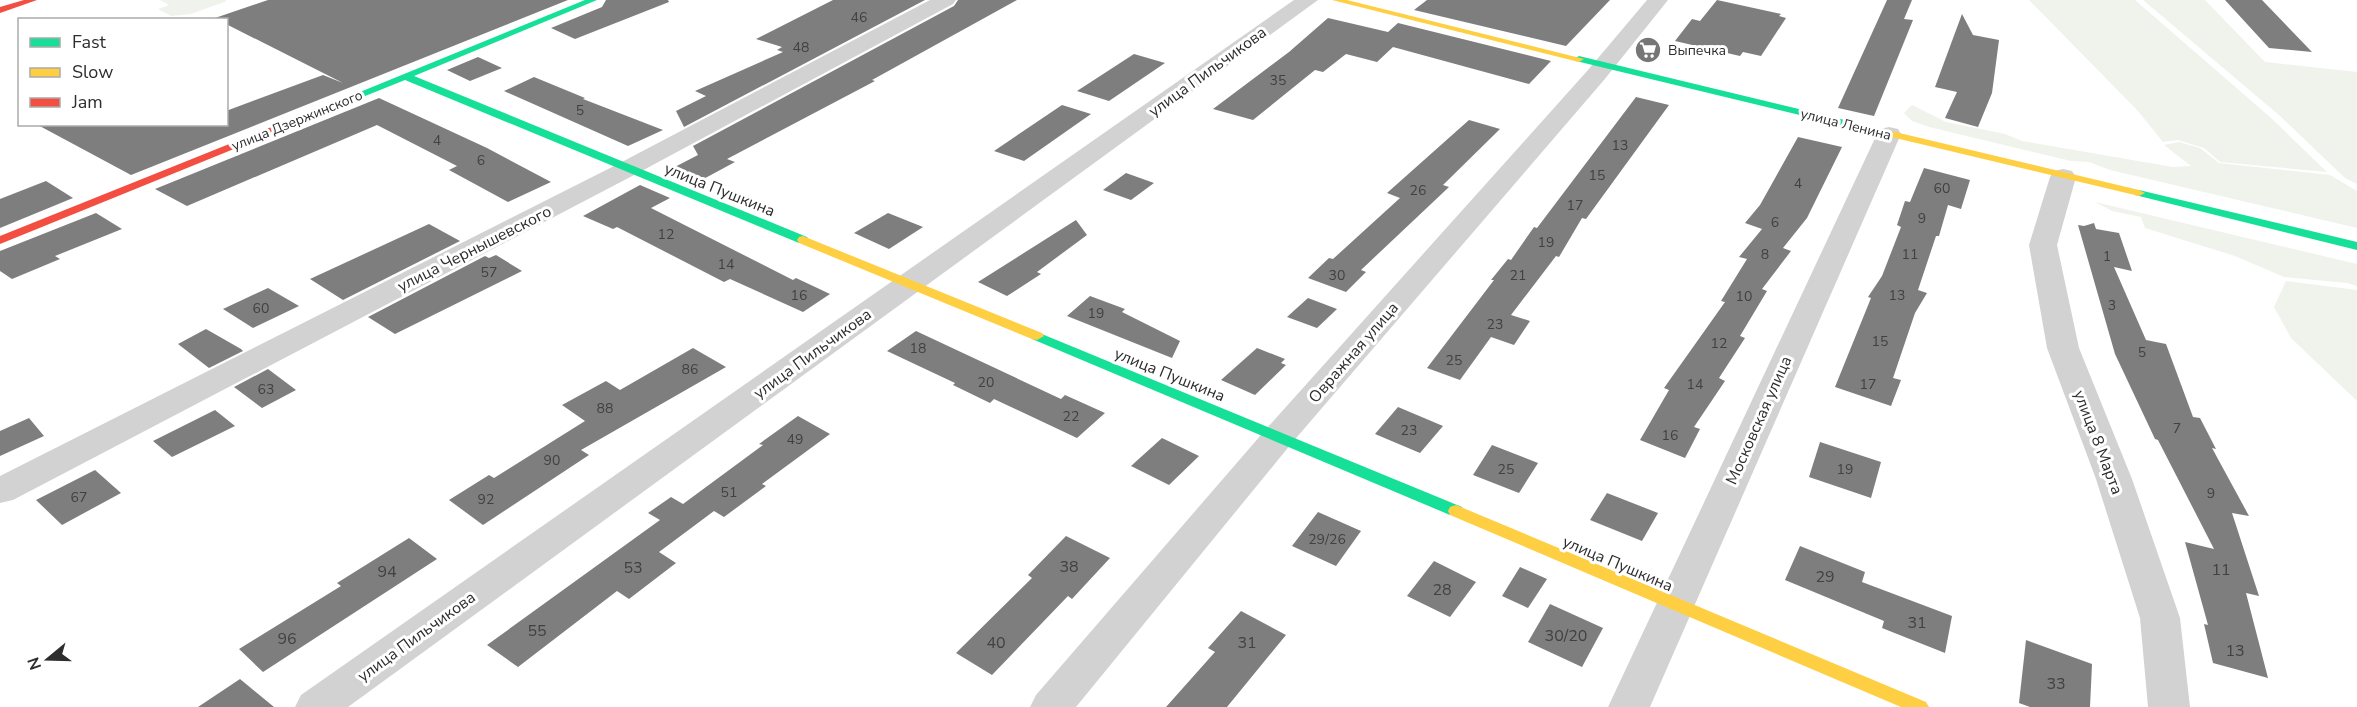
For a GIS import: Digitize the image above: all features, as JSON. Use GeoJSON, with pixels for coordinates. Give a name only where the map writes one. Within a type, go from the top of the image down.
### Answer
{"type":"FeatureCollection","features":[{"type":"Feature","properties":{"kind":"main road"},"geometry":{"type":"LineString","coordinates":[[0,10],[33,0]]}},
{"type":"Feature","properties":{"kind":"main road","name":"улица Дзержинского"},"geometry":{"type":"LineString","coordinates":[[0,240],[593,0]]}},
{"type":"Feature","properties":{"kind":"main road","name":"улица Ленина"},"geometry":{"type":"LineString","coordinates":[[1336,0],[2357,246]]}},
{"type":"Feature","properties":{"kind":"main road","name":"улица Пушкина"},"geometry":{"type":"LineString","coordinates":[[405,76],[1279,436],[1920,707]]}},
{"type":"Feature","properties":{"kind":"street","name":"улица Чернышевского"},"geometry":{"type":"LineString","coordinates":[[0,491],[627,169],[946,0]]}},
{"type":"Feature","properties":{"kind":"street","name":"улица Пильчикова"},"geometry":{"type":"LineString","coordinates":[[316,707],[1308,0]]}},
{"type":"Feature","properties":{"kind":"street","name":"Овражная улица"},"geometry":{"type":"LineString","coordinates":[[1052,707],[1279,436],[1658,0]]}},
{"type":"Feature","properties":{"kind":"street","name":"Московская улица"},"geometry":{"type":"LineString","coordinates":[[1629,707],[1889,134]]}},
{"type":"Feature","properties":{"kind":"street","name":"улица 8 Марта"},"geometry":{"type":"LineString","coordinates":[[2063,177],[2043,245],[2063,348],[2114,479],[2160,618],[2169,707]]}},
{"type":"Feature","properties":{"kind":"shaded area"},"geometry":{"type":"Polygon","coordinates":[[[160,0],[227,1],[191,14],[171,16],[158,9],[169,5],[160,0]]]}},
{"type":"Feature","properties":{"kind":"shaded area"},"geometry":{"type":"Polygon","coordinates":[[[2029,0],[2135,0],[2270,117],[2327,172],[2220,162],[2204,148],[2178,140],[2163,142],[2138,111],[2029,0]]]}},
{"type":"Feature","properties":{"kind":"shaded area"},"geometry":{"type":"Polygon","coordinates":[[[2143,0],[2205,0],[2265,62],[2357,72],[2357,184],[2345,178],[2280,116],[2143,0]]]}},
{"type":"Feature","properties":{"kind":"shaded area"},"geometry":{"type":"Polygon","coordinates":[[[1912,105],[1946,122],[2005,134],[2022,141],[2173,167],[2191,166],[2164,145],[2179,142],[2200,148],[2219,163],[2330,175],[2357,191],[2357,228],[2110,170],[2089,162],[2071,161],[1929,127],[1912,121],[1904,113],[1912,105]]]}},
{"type":"Feature","properties":{"kind":"shaded area"},"geometry":{"type":"Polygon","coordinates":[[[2095,202],[2357,264],[2357,286],[2284,277],[2235,256],[2145,228],[2141,217],[2112,211],[2095,202]]]}},
{"type":"Feature","properties":{"kind":"shaded area"},"geometry":{"type":"Polygon","coordinates":[[[2286,281],[2357,290],[2357,401],[2291,338],[2274,307],[2286,281]]]}},
{"type":"Feature","properties":{"kind":"building"},"geometry":{"type":"Polygon","coordinates":[[[268,0],[568,0],[131,175],[40,126],[228,126],[228,110],[323,75],[343,83],[228,25],[228,18],[215,18],[268,0]]]}},
{"type":"Feature","properties":{"kind":"building"},"geometry":{"type":"Polygon","coordinates":[[[606,0],[668,0],[669,2],[575,39],[551,28],[602,7],[606,0]]]}},
{"type":"Feature","properties":{"kind":"building"},"geometry":{"type":"Polygon","coordinates":[[[833,0],[925,0],[684,127],[676,111],[706,96],[695,91],[783,52],[777,50],[782,47],[756,39],[833,0]]]}},
{"type":"Feature","properties":{"kind":"building"},"geometry":{"type":"Polygon","coordinates":[[[958,0],[1017,0],[872,80],[875,81],[727,159],[735,162],[696,183],[667,171],[698,155],[693,146],[954,6],[958,0]]]}},
{"type":"Feature","properties":{"kind":"building"},"geometry":{"type":"Polygon","coordinates":[[[1427,0],[1610,0],[1566,46],[1414,10],[1427,0]]]}},
{"type":"Feature","properties":{"kind":"building"},"geometry":{"type":"Polygon","coordinates":[[[1717,0],[1781,14],[1779,16],[1786,18],[1761,56],[1743,52],[1740,56],[1675,41],[1692,19],[1700,21],[1717,0]]]}},
{"type":"Feature","properties":{"kind":"building"},"geometry":{"type":"Polygon","coordinates":[[[1887,0],[1912,0],[1904,19],[1913,20],[1874,116],[1838,108],[1887,0]]]}},
{"type":"Feature","properties":{"kind":"building"},"geometry":{"type":"Polygon","coordinates":[[[2225,0],[2262,0],[2312,52],[2269,48],[2225,0]]]}},
{"type":"Feature","properties":{"kind":"building"},"geometry":{"type":"Polygon","coordinates":[[[1962,14],[1973,35],[1999,40],[1992,93],[1978,127],[1945,118],[1957,92],[1935,87],[1962,14]]]}},
{"type":"Feature","properties":{"kind":"building"},"geometry":{"type":"Polygon","coordinates":[[[1328,18],[1388,32],[1398,23],[1551,61],[1529,84],[1393,47],[1377,62],[1346,54],[1323,72],[1315,70],[1253,120],[1213,109],[1289,52],[1328,18]]]}},
{"type":"Feature","properties":{"kind":"building"},"geometry":{"type":"Polygon","coordinates":[[[1134,54],[1165,63],[1109,101],[1077,91],[1134,54]]]}},
{"type":"Feature","properties":{"kind":"building"},"geometry":{"type":"Polygon","coordinates":[[[478,57],[502,68],[470,81],[447,70],[478,57]]]}},
{"type":"Feature","properties":{"kind":"building"},"geometry":{"type":"Polygon","coordinates":[[[534,77],[663,130],[628,146],[504,91],[534,77]]]}},
{"type":"Feature","properties":{"kind":"building"},"geometry":{"type":"Polygon","coordinates":[[[1636,97],[1669,105],[1586,219],[1582,218],[1559,257],[1556,256],[1511,315],[1530,321],[1514,345],[1491,337],[1460,380],[1427,368],[1494,280],[1491,280],[1508,259],[1511,260],[1534,227],[1537,228],[1636,97]]]}},
{"type":"Feature","properties":{"kind":"building"},"geometry":{"type":"Polygon","coordinates":[[[379,98],[487,148],[551,182],[508,202],[449,170],[457,166],[377,125],[187,206],[155,189],[379,98]]]}},
{"type":"Feature","properties":{"kind":"building"},"geometry":{"type":"Polygon","coordinates":[[[1062,105],[1091,114],[1024,161],[994,151],[1062,105]]]}},
{"type":"Feature","properties":{"kind":"building"},"geometry":{"type":"Polygon","coordinates":[[[1469,120],[1500,129],[1443,185],[1449,187],[1361,270],[1366,272],[1346,292],[1308,278],[1329,258],[1333,259],[1400,198],[1387,193],[1469,120]]]}},
{"type":"Feature","properties":{"kind":"building"},"geometry":{"type":"Polygon","coordinates":[[[1798,137],[1842,147],[1807,218],[1783,248],[1791,251],[1762,289],[1767,291],[1740,336],[1745,338],[1719,378],[1725,381],[1694,427],[1700,429],[1685,458],[1640,440],[1669,390],[1664,388],[1725,302],[1721,301],[1747,259],[1739,257],[1762,229],[1745,223],[1760,205],[1798,137]]]}},
{"type":"Feature","properties":{"kind":"building"},"geometry":{"type":"Polygon","coordinates":[[[1924,168],[1970,180],[1961,209],[1948,205],[1939,236],[1936,236],[1918,290],[1927,293],[1915,313],[1893,378],[1901,380],[1891,406],[1835,387],[1871,298],[1868,297],[1882,276],[1901,227],[1897,225],[1905,201],[1910,202],[1924,168]]]}},
{"type":"Feature","properties":{"kind":"building"},"geometry":{"type":"Polygon","coordinates":[[[1126,173],[1154,183],[1131,200],[1103,190],[1126,173]]]}},
{"type":"Feature","properties":{"kind":"building"},"geometry":{"type":"Polygon","coordinates":[[[46,181],[73,198],[0,228],[0,199],[46,181]]]}},
{"type":"Feature","properties":{"kind":"building"},"geometry":{"type":"Polygon","coordinates":[[[640,185],[670,198],[651,208],[793,280],[796,278],[830,294],[803,312],[730,279],[724,282],[617,227],[613,229],[583,216],[640,185]]]}},
{"type":"Feature","properties":{"kind":"building"},"geometry":{"type":"Polygon","coordinates":[[[96,213],[122,229],[55,256],[60,259],[12,279],[0,271],[0,251],[96,213]]]}},
{"type":"Feature","properties":{"kind":"building"},"geometry":{"type":"Polygon","coordinates":[[[888,213],[923,227],[889,249],[854,233],[888,213]]]}},
{"type":"Feature","properties":{"kind":"building"},"geometry":{"type":"Polygon","coordinates":[[[1076,220],[1087,235],[1037,272],[1041,274],[1007,296],[978,282],[1076,220]]]}},
{"type":"Feature","properties":{"kind":"building"},"geometry":{"type":"Polygon","coordinates":[[[2094,223],[2096,229],[2119,233],[2132,271],[2114,267],[2146,340],[2166,344],[2193,417],[2200,418],[2216,449],[2212,448],[2249,516],[2232,513],[2259,596],[2246,593],[2268,678],[2213,663],[2204,624],[2208,625],[2185,542],[2214,549],[2158,440],[2155,439],[2115,354],[2078,225],[2094,223]]]}},
{"type":"Feature","properties":{"kind":"building"},"geometry":{"type":"Polygon","coordinates":[[[429,224],[460,241],[343,300],[310,279],[429,224]]]}},
{"type":"Feature","properties":{"kind":"building"},"geometry":{"type":"Polygon","coordinates":[[[496,255],[522,271],[395,334],[368,317],[485,256],[489,258],[496,255]]]}},
{"type":"Feature","properties":{"kind":"building"},"geometry":{"type":"Polygon","coordinates":[[[268,288],[299,306],[253,328],[223,309],[268,288]]]}},
{"type":"Feature","properties":{"kind":"building"},"geometry":{"type":"Polygon","coordinates":[[[1090,296],[1125,309],[1122,312],[1180,341],[1172,358],[1067,316],[1090,296]]]}},
{"type":"Feature","properties":{"kind":"building"},"geometry":{"type":"Polygon","coordinates":[[[1308,298],[1337,309],[1317,328],[1287,317],[1308,298]]]}},
{"type":"Feature","properties":{"kind":"building"},"geometry":{"type":"Polygon","coordinates":[[[206,329],[243,351],[209,368],[178,344],[206,329]]]}},
{"type":"Feature","properties":{"kind":"building"},"geometry":{"type":"Polygon","coordinates":[[[916,331],[1061,399],[1065,395],[1105,413],[1077,438],[994,399],[990,403],[953,385],[955,383],[887,351],[916,331]]]}},
{"type":"Feature","properties":{"kind":"building"},"geometry":{"type":"Polygon","coordinates":[[[693,348],[726,367],[581,450],[589,455],[483,525],[449,500],[489,475],[494,478],[585,421],[562,405],[606,381],[620,390],[693,348]]]}},
{"type":"Feature","properties":{"kind":"building"},"geometry":{"type":"Polygon","coordinates":[[[1257,348],[1285,359],[1281,363],[1286,365],[1255,395],[1221,380],[1257,348]]]}},
{"type":"Feature","properties":{"kind":"building"},"geometry":{"type":"Polygon","coordinates":[[[268,369],[296,390],[262,408],[234,387],[268,369]]]}},
{"type":"Feature","properties":{"kind":"building"},"geometry":{"type":"Polygon","coordinates":[[[1398,407],[1443,426],[1420,453],[1375,434],[1398,407]]]}},
{"type":"Feature","properties":{"kind":"building"},"geometry":{"type":"Polygon","coordinates":[[[215,410],[235,426],[172,457],[153,441],[215,410]]]}},
{"type":"Feature","properties":{"kind":"building"},"geometry":{"type":"Polygon","coordinates":[[[798,416],[830,434],[762,484],[766,486],[724,517],[714,511],[659,552],[676,563],[629,599],[617,591],[518,667],[487,645],[660,520],[648,513],[671,497],[683,504],[798,416]]]}},
{"type":"Feature","properties":{"kind":"building"},"geometry":{"type":"Polygon","coordinates":[[[29,418],[44,436],[0,456],[0,431],[29,418]]]}},
{"type":"Feature","properties":{"kind":"building"},"geometry":{"type":"Polygon","coordinates":[[[1162,438],[1199,456],[1169,485],[1131,466],[1162,438]]]}},
{"type":"Feature","properties":{"kind":"building"},"geometry":{"type":"Polygon","coordinates":[[[1820,442],[1881,462],[1871,498],[1809,477],[1820,442]]]}},
{"type":"Feature","properties":{"kind":"building"},"geometry":{"type":"Polygon","coordinates":[[[1492,445],[1538,463],[1519,493],[1473,475],[1492,445]]]}},
{"type":"Feature","properties":{"kind":"building"},"geometry":{"type":"Polygon","coordinates":[[[95,470],[121,493],[62,525],[36,500],[95,470]]]}},
{"type":"Feature","properties":{"kind":"building"},"geometry":{"type":"Polygon","coordinates":[[[1607,493],[1658,513],[1642,541],[1590,520],[1607,493]]]}},
{"type":"Feature","properties":{"kind":"building"},"geometry":{"type":"Polygon","coordinates":[[[1318,512],[1361,531],[1336,566],[1292,546],[1318,512]]]}},
{"type":"Feature","properties":{"kind":"building"},"geometry":{"type":"Polygon","coordinates":[[[1066,536],[1110,558],[1072,599],[1068,596],[992,675],[956,653],[1032,578],[1028,575],[1066,536]]]}},
{"type":"Feature","properties":{"kind":"building"},"geometry":{"type":"Polygon","coordinates":[[[409,538],[437,559],[263,672],[239,649],[341,586],[337,583],[409,538]]]}},
{"type":"Feature","properties":{"kind":"building"},"geometry":{"type":"Polygon","coordinates":[[[1800,546],[1865,572],[1862,582],[1952,616],[1945,653],[1882,628],[1884,621],[1785,580],[1800,546]]]}},
{"type":"Feature","properties":{"kind":"building"},"geometry":{"type":"Polygon","coordinates":[[[1434,561],[1476,582],[1450,617],[1407,596],[1434,561]]]}},
{"type":"Feature","properties":{"kind":"building"},"geometry":{"type":"Polygon","coordinates":[[[1520,567],[1547,579],[1528,608],[1502,596],[1520,567]]]}},
{"type":"Feature","properties":{"kind":"building"},"geometry":{"type":"Polygon","coordinates":[[[1550,604],[1603,628],[1582,667],[1528,642],[1550,604]]]}},
{"type":"Feature","properties":{"kind":"building"},"geometry":{"type":"Polygon","coordinates":[[[1241,611],[1286,635],[1227,707],[1166,707],[1215,652],[1208,648],[1241,611]]]}},
{"type":"Feature","properties":{"kind":"building"},"geometry":{"type":"Polygon","coordinates":[[[2026,640],[2092,664],[2090,707],[2030,707],[2019,703],[2026,640]]]}},
{"type":"Feature","properties":{"kind":"building"},"geometry":{"type":"Polygon","coordinates":[[[240,679],[274,707],[198,707],[240,679]]]}},
{"type":"Feature","properties":{"kind":"traffic: fast"},"geometry":{"type":"LineString","coordinates":[[294,121],[593,0]]}},
{"type":"Feature","properties":{"kind":"traffic: fast"},"geometry":{"type":"LineString","coordinates":[[1579,59],[1849,124]]}},
{"type":"Feature","properties":{"kind":"traffic: fast"},"geometry":{"type":"LineString","coordinates":[[405,76],[803,240]]}},
{"type":"Feature","properties":{"kind":"traffic: fast"},"geometry":{"type":"LineString","coordinates":[[2139,193],[2357,246]]}},
{"type":"Feature","properties":{"kind":"traffic: fast"},"geometry":{"type":"LineString","coordinates":[[1037,336],[1456,511]]}},
{"type":"Feature","properties":{"kind":"traffic: slow"},"geometry":{"type":"LineString","coordinates":[[1336,0],[1579,59]]}},
{"type":"Feature","properties":{"kind":"traffic: slow"},"geometry":{"type":"LineString","coordinates":[[1849,124],[2139,193]]}},
{"type":"Feature","properties":{"kind":"traffic: slow"},"geometry":{"type":"LineString","coordinates":[[803,240],[1037,336]]}},
{"type":"Feature","properties":{"kind":"traffic: slow"},"geometry":{"type":"LineString","coordinates":[[1456,511],[1920,707]]}},
{"type":"Feature","properties":{"kind":"traffic: jam"},"geometry":{"type":"LineString","coordinates":[[0,10],[33,0]]}},
{"type":"Feature","properties":{"kind":"traffic: jam"},"geometry":{"type":"LineString","coordinates":[[0,240],[294,121]]}},
{"type":"Feature","properties":{"kind":"place","name":"Выпечка"},"geometry":{"type":"Point","coordinates":[1648,50]}}]}
